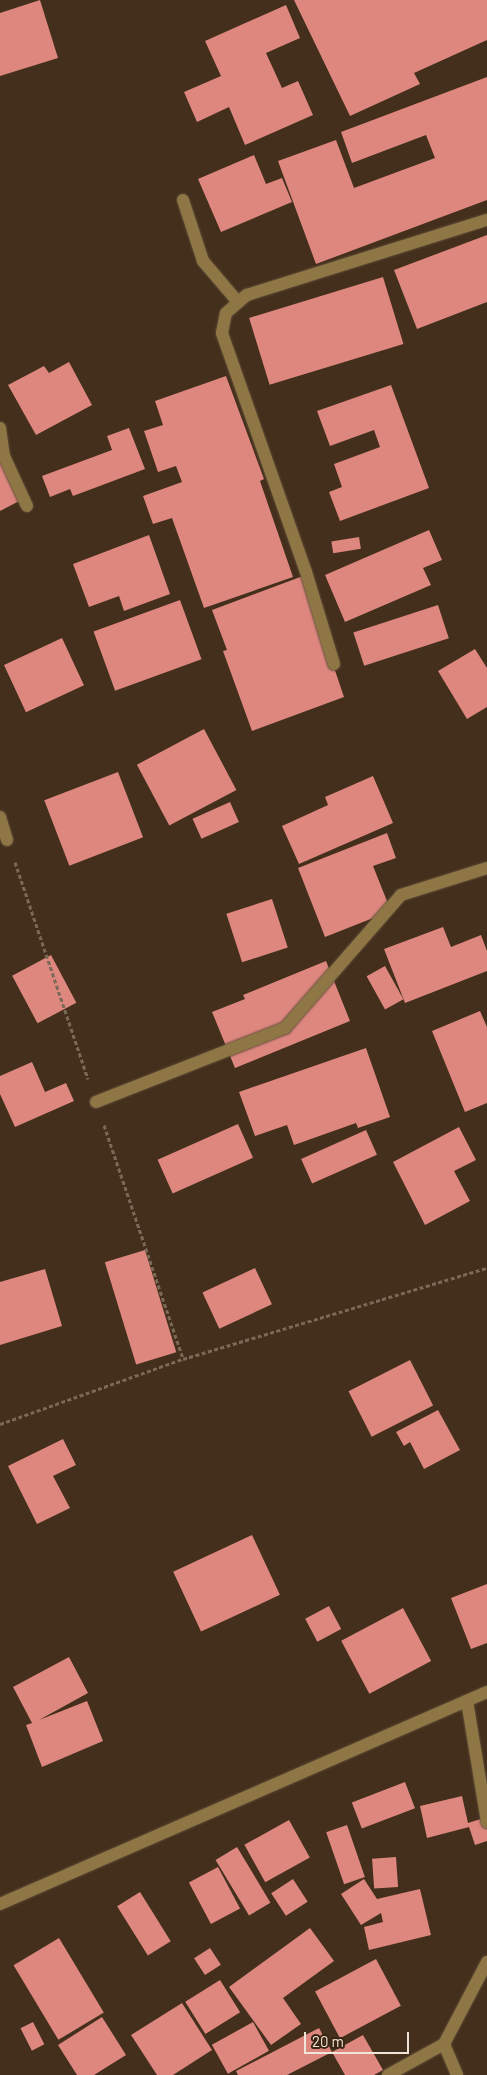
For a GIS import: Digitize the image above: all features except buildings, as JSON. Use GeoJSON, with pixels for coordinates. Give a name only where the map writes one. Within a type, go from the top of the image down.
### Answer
{"type":"FeatureCollection","features":[{"type":"Feature","properties":{"kind":"street"},"geometry":{"type":"LineString","coordinates":[[183,200],[204,261],[237,301]]}},
{"type":"Feature","properties":{"kind":"street"},"geometry":{"type":"LineString","coordinates":[[334,664],[306,572],[222,334],[226,313],[237,301],[266,288],[487,220]]}},
{"type":"Feature","properties":{"kind":"street"},"geometry":{"type":"LineString","coordinates":[[0,428],[4,456],[28,506]]}},
{"type":"Feature","properties":{"kind":"street"},"geometry":{"type":"LineString","coordinates":[[0,817],[7,840]]}},
{"type":"Feature","properties":{"kind":"street"},"geometry":{"type":"LineString","coordinates":[[96,1102],[285,1028],[401,895],[487,868]]}},
{"type":"Feature","properties":{"kind":"street"},"geometry":{"type":"LineString","coordinates":[[0,1904],[487,1692]]}},
{"type":"Feature","properties":{"kind":"street"},"geometry":{"type":"LineString","coordinates":[[467,1701],[487,1822]]}},
{"type":"Feature","properties":{"kind":"street"},"geometry":{"type":"LineString","coordinates":[[388,2075],[444,2044],[487,1962]]}},
{"type":"Feature","properties":{"kind":"street"},"geometry":{"type":"LineString","coordinates":[[444,2044],[457,2075]]}},
{"type":"Feature","properties":{"kind":"path"},"geometry":{"type":"LineString","coordinates":[[0,1424],[183,1359],[487,1268]]}}]}
